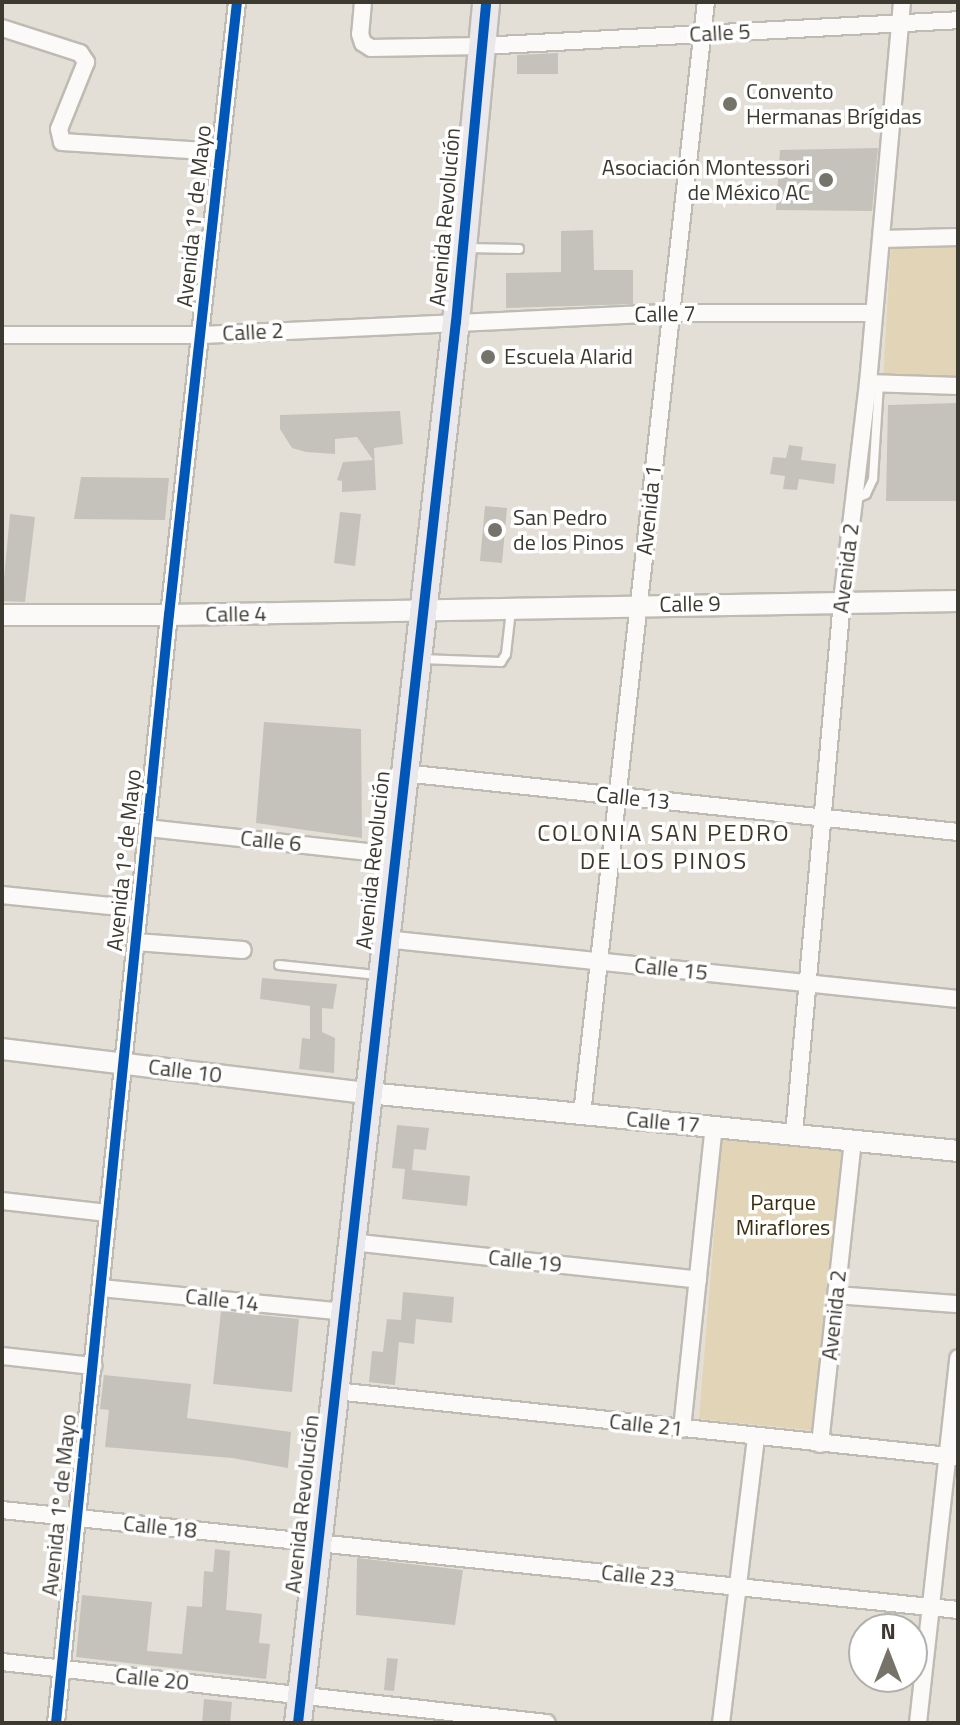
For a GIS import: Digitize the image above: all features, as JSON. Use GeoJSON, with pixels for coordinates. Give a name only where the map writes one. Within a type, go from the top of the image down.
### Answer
{"type":"FeatureCollection","features":[{"type":"Feature","properties":{"kind":"main road","name":"Avenida Revolución"},"geometry":{"type":"LineString","coordinates":[[298,1723],[456,322],[486,2]]}},
{"type":"Feature","properties":{"kind":"street","name":"Avenida 1º de Mayo"},"geometry":{"type":"LineString","coordinates":[[56,1723],[169,615],[237,2]]}},
{"type":"Feature","properties":{"kind":"street","name":"Calle 5"},"geometry":{"type":"LineString","coordinates":[[363,2],[360,34],[363,43],[371,48],[481,46],[958,20]]}},
{"type":"Feature","properties":{"kind":"street","name":"Avenida 1"},"geometry":{"type":"LineString","coordinates":[[582,1114],[706,2]]}},
{"type":"Feature","properties":{"kind":"street","name":"Avenida 2"},"geometry":{"type":"LineString","coordinates":[[794,1134],[842,601],[854,499],[874,384],[874,313],[902,2]]}},
{"type":"Feature","properties":{"kind":"street"},"geometry":{"type":"LineString","coordinates":[[2,28],[80,53],[86,62],[59,129],[62,142],[221,152]]}},
{"type":"Feature","properties":{"kind":"street"},"geometry":{"type":"LineString","coordinates":[[881,239],[958,237]]}},
{"type":"Feature","properties":{"kind":"street","name":"Calle 7"},"geometry":{"type":"LineString","coordinates":[[456,322],[671,313],[874,313]]}},
{"type":"Feature","properties":{"kind":"street","name":"Calle 2"},"geometry":{"type":"LineString","coordinates":[[2,335],[202,335],[456,322]]}},
{"type":"Feature","properties":{"kind":"street"},"geometry":{"type":"LineString","coordinates":[[874,384],[958,386]]}},
{"type":"Feature","properties":{"kind":"street","name":"Calle 9"},"geometry":{"type":"LineString","coordinates":[[421,611],[958,601]]}},
{"type":"Feature","properties":{"kind":"street","name":"Calle 4"},"geometry":{"type":"LineString","coordinates":[[2,615],[421,611]]}},
{"type":"Feature","properties":{"kind":"street","name":"Calle 13"},"geometry":{"type":"LineString","coordinates":[[403,773],[958,832]]}},
{"type":"Feature","properties":{"kind":"street","name":"Calle 6"},"geometry":{"type":"LineString","coordinates":[[147,828],[394,855]]}},
{"type":"Feature","properties":{"kind":"street"},"geometry":{"type":"LineString","coordinates":[[2,895],[139,909]]}},
{"type":"Feature","properties":{"kind":"street","name":"Calle 15"},"geometry":{"type":"LineString","coordinates":[[385,939],[958,999]]}},
{"type":"Feature","properties":{"kind":"street"},"geometry":{"type":"LineString","coordinates":[[136,942],[243,950]]}},
{"type":"Feature","properties":{"kind":"street","name":"Calle 10"},"geometry":{"type":"LineString","coordinates":[[2,1049],[368,1093]]}},
{"type":"Feature","properties":{"kind":"street","name":"Calle 17"},"geometry":{"type":"LineString","coordinates":[[368,1093],[958,1151]]}},
{"type":"Feature","properties":{"kind":"street"},"geometry":{"type":"LineString","coordinates":[[682,1429],[714,1127]]}},
{"type":"Feature","properties":{"kind":"street","name":"Avenida 2"},"geometry":{"type":"LineString","coordinates":[[820,1444],[853,1140]]}},
{"type":"Feature","properties":{"kind":"street"},"geometry":{"type":"LineString","coordinates":[[2,1201],[108,1213]]}},
{"type":"Feature","properties":{"kind":"street","name":"Calle 19"},"geometry":{"type":"LineString","coordinates":[[351,1242],[698,1280]]}},
{"type":"Feature","properties":{"kind":"street","name":"Calle 14"},"geometry":{"type":"LineString","coordinates":[[101,1288],[344,1312]]}},
{"type":"Feature","properties":{"kind":"street"},"geometry":{"type":"LineString","coordinates":[[837,1295],[958,1304]]}},
{"type":"Feature","properties":{"kind":"street"},"geometry":{"type":"LineString","coordinates":[[2,1356],[93,1366]]}},
{"type":"Feature","properties":{"kind":"street"},"geometry":{"type":"LineString","coordinates":[[918,1723],[952,1456],[958,1358]]}},
{"type":"Feature","properties":{"kind":"street","name":"Calle 21"},"geometry":{"type":"LineString","coordinates":[[335,1391],[952,1456]]}},
{"type":"Feature","properties":{"kind":"street"},"geometry":{"type":"LineString","coordinates":[[721,1723],[756,1437]]}},
{"type":"Feature","properties":{"kind":"street","name":"Calle 18"},"geometry":{"type":"LineString","coordinates":[[2,1510],[318,1544]]}},
{"type":"Feature","properties":{"kind":"street","name":"Calle 23"},"geometry":{"type":"LineString","coordinates":[[318,1544],[958,1610]]}},
{"type":"Feature","properties":{"kind":"street","name":"Calle 20"},"geometry":{"type":"LineString","coordinates":[[2,1662],[547,1723]]}},
{"type":"Feature","properties":{"kind":"lane"},"geometry":{"type":"LineString","coordinates":[[462,248],[519,249]]}},
{"type":"Feature","properties":{"kind":"lane"},"geometry":{"type":"LineString","coordinates":[[416,659],[501,662],[506,654],[511,609]]}},
{"type":"Feature","properties":{"kind":"lane"},"geometry":{"type":"LineString","coordinates":[[279,965],[381,976]]}},
{"type":"Feature","properties":{"kind":"green space"},"geometry":{"type":"Polygon","coordinates":[[[958,240],[958,381],[883,380],[891,242],[958,240]]]}},
{"type":"Feature","properties":{"kind":"green space","name":"Parque Miraflores"},"geometry":{"type":"Polygon","coordinates":[[[722,1136],[858,1149],[828,1432],[699,1419],[722,1136]]]}},
{"type":"Feature","properties":{"kind":"building"},"geometry":{"type":"Polygon","coordinates":[[[558,53],[558,74],[517,74],[517,55],[558,53]]]}},
{"type":"Feature","properties":{"kind":"building","name":"Asociación Montessori de México AC"},"geometry":{"type":"Polygon","coordinates":[[[878,148],[872,211],[776,210],[780,150],[878,148]]]}},
{"type":"Feature","properties":{"kind":"building"},"geometry":{"type":"Polygon","coordinates":[[[593,230],[594,270],[633,270],[633,304],[506,308],[506,273],[561,272],[561,231],[593,230]]]}},
{"type":"Feature","properties":{"kind":"building"},"geometry":{"type":"Polygon","coordinates":[[[958,403],[958,501],[886,501],[888,405],[958,403]]]}},
{"type":"Feature","properties":{"kind":"building"},"geometry":{"type":"Polygon","coordinates":[[[400,411],[403,444],[374,448],[376,490],[342,492],[342,481],[337,480],[343,462],[373,460],[357,437],[335,439],[335,454],[306,452],[292,448],[280,429],[280,415],[400,411]]]}},
{"type":"Feature","properties":{"kind":"building"},"geometry":{"type":"Polygon","coordinates":[[[789,445],[803,447],[801,460],[836,464],[834,484],[799,479],[797,490],[783,489],[785,476],[770,474],[773,457],[786,458],[789,445]]]}},
{"type":"Feature","properties":{"kind":"building"},"geometry":{"type":"Polygon","coordinates":[[[81,477],[169,478],[165,520],[74,519],[81,477]]]}},
{"type":"Feature","properties":{"kind":"building"},"geometry":{"type":"Polygon","coordinates":[[[485,506],[507,508],[502,563],[480,561],[485,506]]]}},
{"type":"Feature","properties":{"kind":"building"},"geometry":{"type":"Polygon","coordinates":[[[340,512],[361,514],[355,566],[334,563],[340,512]]]}},
{"type":"Feature","properties":{"kind":"building"},"geometry":{"type":"Polygon","coordinates":[[[10,514],[35,517],[25,602],[2,601],[10,514]]]}},
{"type":"Feature","properties":{"kind":"building"},"geometry":{"type":"Polygon","coordinates":[[[264,722],[361,729],[362,838],[256,823],[264,722]]]}},
{"type":"Feature","properties":{"kind":"building"},"geometry":{"type":"Polygon","coordinates":[[[262,978],[337,984],[333,1009],[322,1008],[322,1032],[335,1038],[334,1073],[299,1069],[302,1038],[310,1039],[310,1006],[260,999],[262,978]]]}},
{"type":"Feature","properties":{"kind":"building"},"geometry":{"type":"Polygon","coordinates":[[[397,1125],[429,1128],[426,1150],[414,1149],[412,1170],[470,1176],[467,1206],[402,1199],[405,1169],[392,1168],[397,1125]]]}},
{"type":"Feature","properties":{"kind":"building"},"geometry":{"type":"Polygon","coordinates":[[[403,1292],[454,1297],[452,1323],[416,1319],[414,1344],[399,1342],[395,1385],[369,1382],[372,1351],[383,1352],[387,1319],[401,1320],[403,1292]]]}},
{"type":"Feature","properties":{"kind":"building"},"geometry":{"type":"Polygon","coordinates":[[[221,1311],[299,1319],[292,1392],[213,1384],[221,1311]]]}},
{"type":"Feature","properties":{"kind":"building"},"geometry":{"type":"Polygon","coordinates":[[[104,1375],[191,1384],[187,1418],[291,1432],[288,1468],[232,1458],[105,1447],[109,1410],[100,1409],[104,1375]]]}},
{"type":"Feature","properties":{"kind":"building"},"geometry":{"type":"Polygon","coordinates":[[[215,1549],[230,1551],[226,1610],[262,1614],[259,1643],[270,1644],[266,1679],[76,1657],[82,1595],[152,1602],[147,1651],[182,1654],[187,1606],[202,1607],[204,1571],[213,1572],[215,1549]]]}},
{"type":"Feature","properties":{"kind":"building"},"geometry":{"type":"Polygon","coordinates":[[[357,1558],[463,1570],[455,1625],[356,1615],[357,1558]]]}},
{"type":"Feature","properties":{"kind":"building"},"geometry":{"type":"Polygon","coordinates":[[[387,1658],[398,1659],[394,1691],[384,1690],[387,1658]]]}},
{"type":"Feature","properties":{"kind":"building"},"geometry":{"type":"Polygon","coordinates":[[[204,1699],[232,1702],[230,1723],[202,1723],[204,1699]]]}},
{"type":"Feature","properties":{"kind":"cycle path"},"geometry":{"type":"LineString","coordinates":[[56,1723],[169,615],[237,2]]}},
{"type":"Feature","properties":{"kind":"cycle path"},"geometry":{"type":"LineString","coordinates":[[298,1723],[456,322],[486,2]]}},
{"type":"Feature","properties":{"kind":"place","name":"Convento Hermanas Brígidas"},"geometry":{"type":"Point","coordinates":[730,104]}},
{"type":"Feature","properties":{"kind":"place","name":"Asociación Montessori de México AC"},"geometry":{"type":"Point","coordinates":[826,180]}},
{"type":"Feature","properties":{"kind":"place","name":"Escuela Alarid"},"geometry":{"type":"Point","coordinates":[488,357]}},
{"type":"Feature","properties":{"kind":"place","name":"San Pedro de los Pinos"},"geometry":{"type":"Point","coordinates":[495,530]}},
{"type":"Feature","properties":{"kind":"district","name":"COLONIA SAN PEDRO DE LOS PINOS"},"geometry":{"type":"Point","coordinates":[664,847]}}]}
